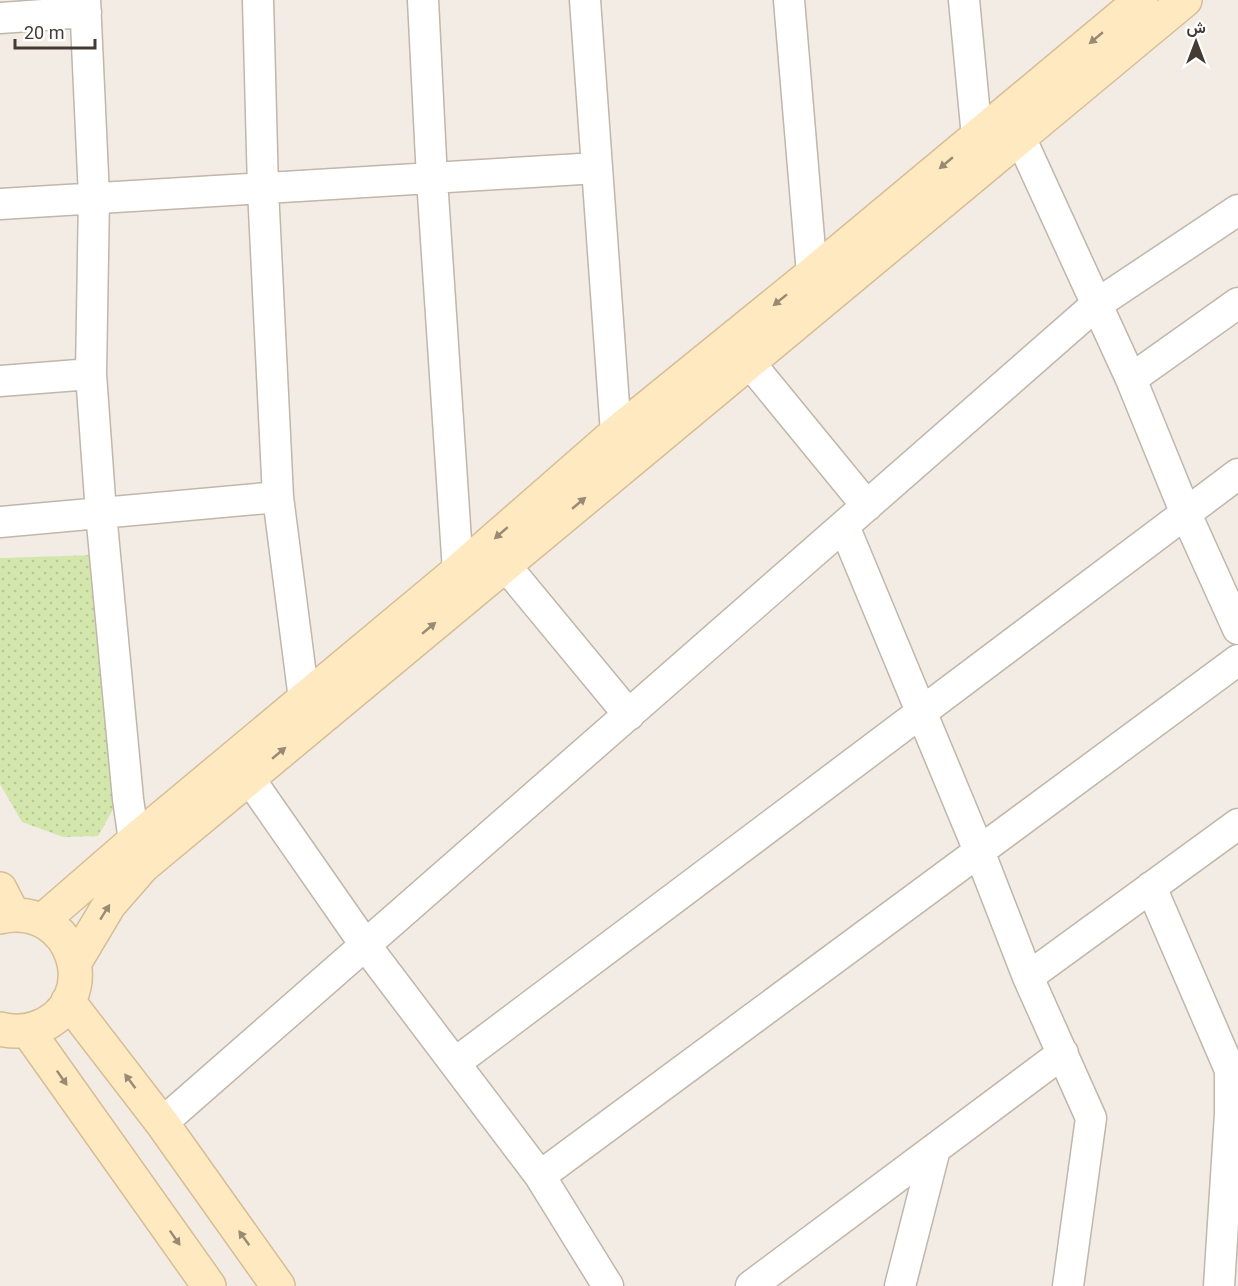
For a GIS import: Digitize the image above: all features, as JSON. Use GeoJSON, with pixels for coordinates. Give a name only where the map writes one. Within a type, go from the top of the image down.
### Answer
{"type":"FeatureCollection","features":[{"type":"Feature","properties":{"kind":"main road"},"geometry":{"type":"LineString","coordinates":[[14,910],[134,841],[458,571],[616,433],[812,274],[1141,0]]}},
{"type":"Feature","properties":{"kind":"main road"},"geometry":{"type":"LineString","coordinates":[[75,962],[109,905],[143,866],[1185,0]]}},
{"type":"Feature","properties":{"kind":"main road"},"geometry":{"type":"LineString","coordinates":[[14,910],[58,931],[69,945],[75,962],[75,982],[68,1001],[58,1015],[44,1025],[14,1030],[209,1286]]}},
{"type":"Feature","properties":{"kind":"main road"},"geometry":{"type":"LineString","coordinates":[[68,1001],[162,1124],[279,1286]]}},
{"type":"Feature","properties":{"kind":"street"},"geometry":{"type":"LineString","coordinates":[[258,0],[263,189],[278,497],[304,699]]}},
{"type":"Feature","properties":{"kind":"street"},"geometry":{"type":"LineString","coordinates":[[423,0],[432,179],[458,571]]}},
{"type":"Feature","properties":{"kind":"street"},"geometry":{"type":"LineString","coordinates":[[585,0],[616,433]]}},
{"type":"Feature","properties":{"kind":"street"},"geometry":{"type":"LineString","coordinates":[[789,0],[812,274]]}},
{"type":"Feature","properties":{"kind":"street"},"geometry":{"type":"LineString","coordinates":[[964,0],[977,137]]}},
{"type":"Feature","properties":{"kind":"street"},"geometry":{"type":"LineString","coordinates":[[0,18],[85,6],[94,197],[91,374],[101,513],[134,841]]}},
{"type":"Feature","properties":{"kind":"street"},"geometry":{"type":"LineString","coordinates":[[1020,137],[1131,379],[1186,514],[1238,629]]}},
{"type":"Feature","properties":{"kind":"street"},"geometry":{"type":"LineString","coordinates":[[0,204],[597,168]]}},
{"type":"Feature","properties":{"kind":"street"},"geometry":{"type":"LineString","coordinates":[[162,1124],[1097,304],[1238,210]]}},
{"type":"Feature","properties":{"kind":"street"},"geometry":{"type":"LineString","coordinates":[[1131,379],[1238,303]]}},
{"type":"Feature","properties":{"kind":"street"},"geometry":{"type":"LineString","coordinates":[[749,362],[867,506]]}},
{"type":"Feature","properties":{"kind":"street"},"geometry":{"type":"LineString","coordinates":[[0,381],[91,374]]}},
{"type":"Feature","properties":{"kind":"street"},"geometry":{"type":"LineString","coordinates":[[455,1063],[1238,474]]}},
{"type":"Feature","properties":{"kind":"street"},"geometry":{"type":"LineString","coordinates":[[0,522],[278,497]]}},
{"type":"Feature","properties":{"kind":"street"},"geometry":{"type":"LineString","coordinates":[[844,526],[979,851],[1028,977],[1091,1118],[1068,1286]]}},
{"type":"Feature","properties":{"kind":"street"},"geometry":{"type":"LineString","coordinates":[[505,565],[629,715]]}},
{"type":"Feature","properties":{"kind":"street"},"geometry":{"type":"LineString","coordinates":[[540,1176],[1238,660]]}},
{"type":"Feature","properties":{"kind":"street"},"geometry":{"type":"LineString","coordinates":[[249,778],[366,946],[540,1176],[608,1286]]}},
{"type":"Feature","properties":{"kind":"street"},"geometry":{"type":"LineString","coordinates":[[1028,977],[1238,824]]}},
{"type":"Feature","properties":{"kind":"street"},"geometry":{"type":"LineString","coordinates":[[1151,887],[1234,1069],[1230,1114],[1230,1250],[1219,1286]]}},
{"type":"Feature","properties":{"kind":"street"},"geometry":{"type":"LineString","coordinates":[[751,1286],[1063,1053]]}},
{"type":"Feature","properties":{"kind":"street"},"geometry":{"type":"LineString","coordinates":[[900,1286],[935,1149]]}},
{"type":"Feature","properties":{"kind":"green space"},"geometry":{"type":"Polygon","coordinates":[[[96,555],[115,806],[98,836],[63,837],[22,822],[0,784],[0,558],[96,555]]]}}]}
